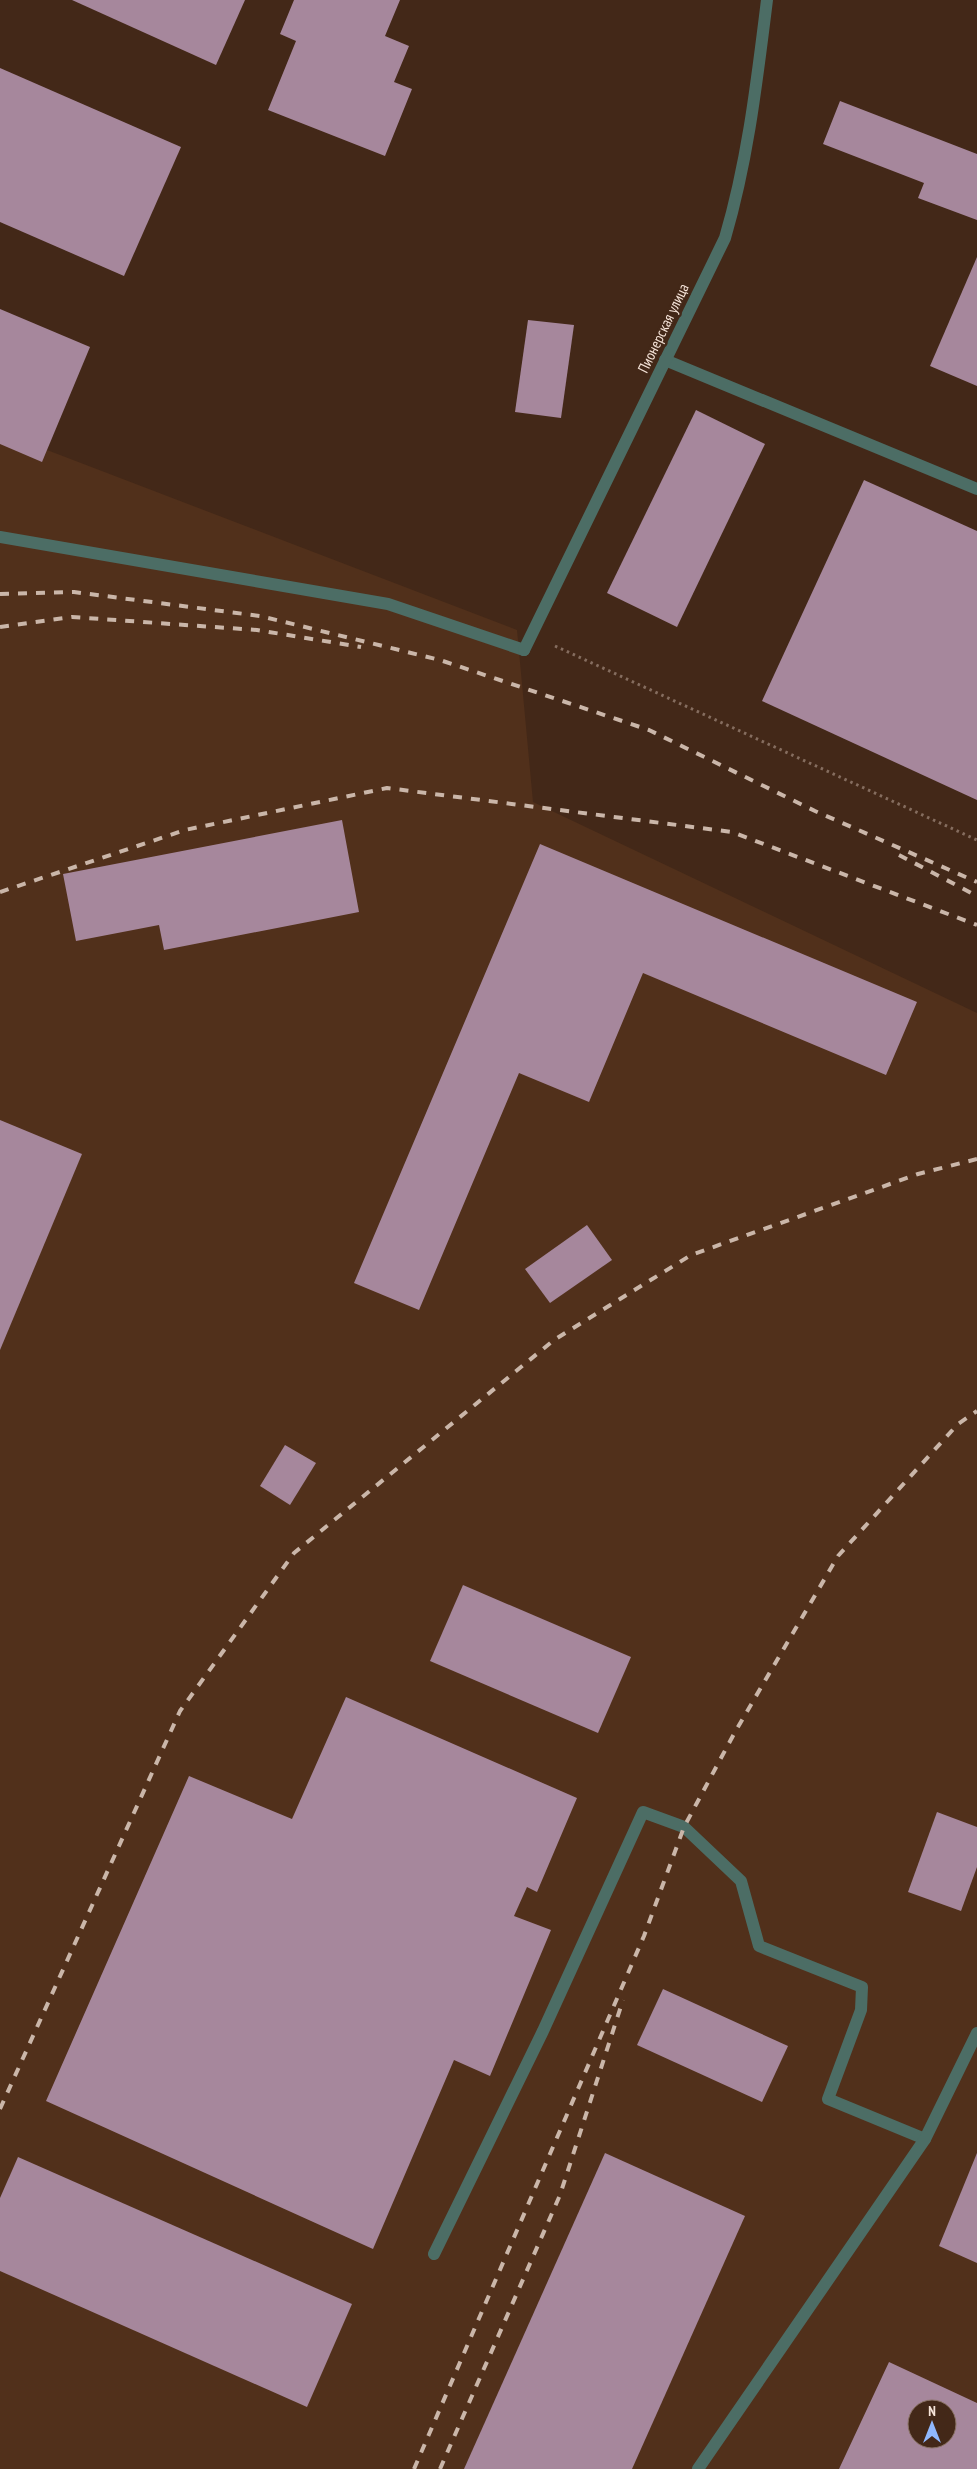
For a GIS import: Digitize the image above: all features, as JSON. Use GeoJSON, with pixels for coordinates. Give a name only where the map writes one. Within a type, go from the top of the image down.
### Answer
{"type":"FeatureCollection","features":[{"type":"Feature","properties":{"kind":"street","name":"Пионерская улица"},"geometry":{"type":"LineString","coordinates":[[0,537],[388,604],[524,650],[725,238],[737,196],[747,145],[767,0]]}},
{"type":"Feature","properties":{"kind":"street"},"geometry":{"type":"LineString","coordinates":[[666,360],[977,489]]}},
{"type":"Feature","properties":{"kind":"street"},"geometry":{"type":"LineString","coordinates":[[434,2254],[543,2031],[643,1812],[684,1827],[741,1881],[759,1946],[862,1987],[861,2010],[828,2099],[925,2139]]}},
{"type":"Feature","properties":{"kind":"street"},"geometry":{"type":"LineString","coordinates":[[698,2469],[925,2139],[977,2033]]}},
{"type":"Feature","properties":{"kind":"path"},"geometry":{"type":"LineString","coordinates":[[532,636],[977,840]]}},
{"type":"Feature","properties":{"kind":"shaded area"},"geometry":{"type":"Polygon","coordinates":[[[0,432],[517,630],[533,802],[977,1013],[977,2469],[0,2469],[0,432]]]}},
{"type":"Feature","properties":{"kind":"building"},"geometry":{"type":"Polygon","coordinates":[[[72,0],[245,0],[216,65],[72,0]]]}},
{"type":"Feature","properties":{"kind":"building"},"geometry":{"type":"Polygon","coordinates":[[[294,0],[400,0],[385,36],[409,46],[394,82],[412,89],[385,156],[268,110],[296,41],[280,34],[294,0]]]}},
{"type":"Feature","properties":{"kind":"building"},"geometry":{"type":"Polygon","coordinates":[[[0,68],[181,147],[124,276],[0,222],[0,68]]]}},
{"type":"Feature","properties":{"kind":"building"},"geometry":{"type":"Polygon","coordinates":[[[840,101],[977,154],[977,220],[918,198],[924,183],[823,144],[840,101]]]}},
{"type":"Feature","properties":{"kind":"building"},"geometry":{"type":"Polygon","coordinates":[[[977,257],[977,386],[930,366],[977,257]]]}},
{"type":"Feature","properties":{"kind":"building"},"geometry":{"type":"Polygon","coordinates":[[[0,309],[90,347],[42,462],[0,444],[0,309]]]}},
{"type":"Feature","properties":{"kind":"building"},"geometry":{"type":"Polygon","coordinates":[[[528,320],[574,325],[561,418],[515,412],[528,320]]]}},
{"type":"Feature","properties":{"kind":"building"},"geometry":{"type":"Polygon","coordinates":[[[696,410],[765,444],[677,627],[607,593],[696,410]]]}},
{"type":"Feature","properties":{"kind":"building"},"geometry":{"type":"Polygon","coordinates":[[[864,480],[977,531],[977,800],[762,701],[864,480]]]}},
{"type":"Feature","properties":{"kind":"building"},"geometry":{"type":"Polygon","coordinates":[[[342,820],[359,912],[164,950],[159,925],[76,941],[63,874],[342,820]]]}},
{"type":"Feature","properties":{"kind":"building"},"geometry":{"type":"Polygon","coordinates":[[[540,844],[917,1002],[886,1075],[643,973],[589,1102],[519,1073],[419,1310],[354,1283],[540,844]]]}},
{"type":"Feature","properties":{"kind":"building"},"geometry":{"type":"Polygon","coordinates":[[[0,1120],[82,1154],[0,1350],[0,1120]]]}},
{"type":"Feature","properties":{"kind":"building"},"geometry":{"type":"Polygon","coordinates":[[[587,1225],[612,1260],[550,1303],[525,1269],[587,1225]]]}},
{"type":"Feature","properties":{"kind":"building"},"geometry":{"type":"Polygon","coordinates":[[[285,1445],[316,1463],[290,1505],[260,1486],[285,1445]]]}},
{"type":"Feature","properties":{"kind":"building"},"geometry":{"type":"Polygon","coordinates":[[[463,1585],[631,1657],[598,1733],[430,1661],[463,1585]]]}},
{"type":"Feature","properties":{"kind":"building"},"geometry":{"type":"Polygon","coordinates":[[[346,1697],[577,1798],[537,1892],[527,1887],[514,1916],[551,1930],[490,2076],[454,2060],[373,2249],[46,2101],[189,1776],[292,1819],[346,1697]]]}},
{"type":"Feature","properties":{"kind":"building"},"geometry":{"type":"Polygon","coordinates":[[[937,1812],[977,1827],[977,1867],[961,1911],[908,1892],[937,1812]]]}},
{"type":"Feature","properties":{"kind":"building"},"geometry":{"type":"Polygon","coordinates":[[[663,1989],[788,2046],[762,2102],[637,2045],[663,1989]]]}},
{"type":"Feature","properties":{"kind":"building"},"geometry":{"type":"Polygon","coordinates":[[[605,2153],[745,2216],[632,2469],[464,2469],[605,2153]]]}},
{"type":"Feature","properties":{"kind":"building"},"geometry":{"type":"Polygon","coordinates":[[[977,2153],[977,2263],[939,2246],[977,2153]]]}},
{"type":"Feature","properties":{"kind":"building"},"geometry":{"type":"Polygon","coordinates":[[[18,2157],[352,2304],[307,2407],[0,2271],[0,2198],[18,2157]]]}},
{"type":"Feature","properties":{"kind":"building"},"geometry":{"type":"Polygon","coordinates":[[[889,2362],[977,2403],[977,2469],[839,2469],[889,2362]]]}},
{"type":"Feature","properties":{"kind":"railway"},"geometry":{"type":"LineString","coordinates":[[0,594],[74,592],[260,616],[440,660],[649,730],[815,811],[977,882]]}},
{"type":"Feature","properties":{"kind":"railway"},"geometry":{"type":"LineString","coordinates":[[0,627],[72,617],[257,630],[361,647]]}},
{"type":"Feature","properties":{"kind":"railway"},"geometry":{"type":"LineString","coordinates":[[0,892],[185,830],[387,788],[732,832],[977,925]]}},
{"type":"Feature","properties":{"kind":"railway"},"geometry":{"type":"LineString","coordinates":[[899,855],[977,896]]}},
{"type":"Feature","properties":{"kind":"railway"},"geometry":{"type":"LineString","coordinates":[[0,2109],[180,1711],[294,1553],[554,1340],[691,1255],[918,1174],[977,1159]]}},
{"type":"Feature","properties":{"kind":"railway"},"geometry":{"type":"LineString","coordinates":[[414,2469],[644,1936],[684,1827],[735,1732],[838,1556],[958,1424],[977,1411]]}},
{"type":"Feature","properties":{"kind":"railway"},"geometry":{"type":"LineString","coordinates":[[440,2469],[560,2195],[623,2000]]}}]}
